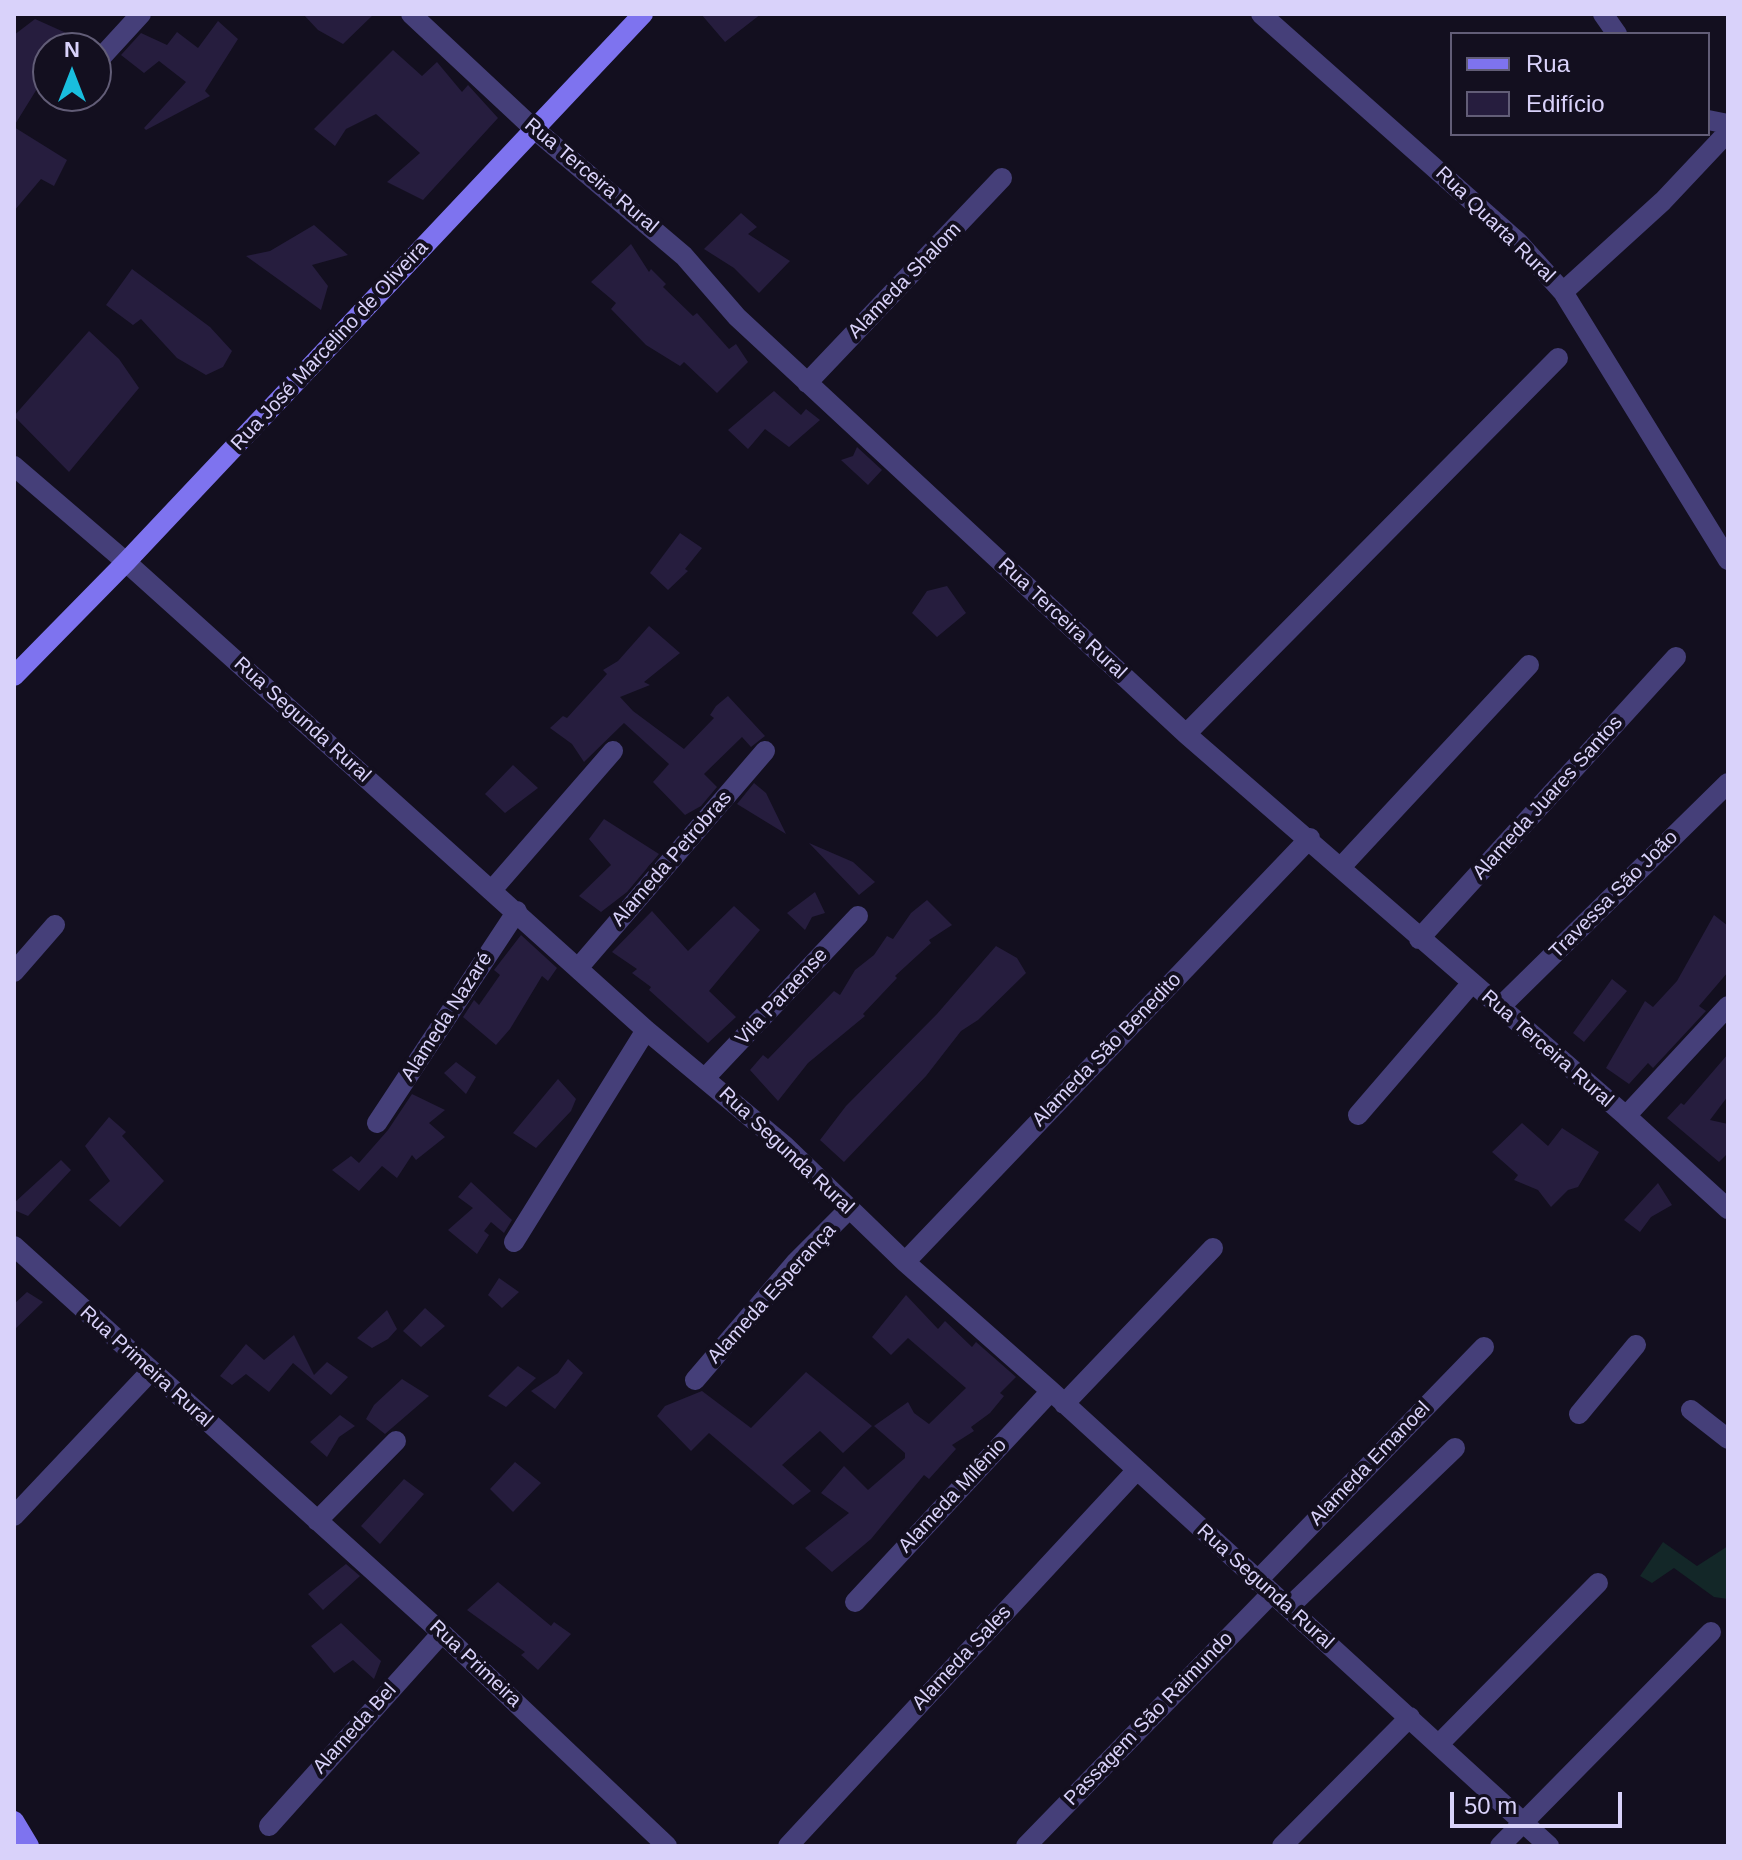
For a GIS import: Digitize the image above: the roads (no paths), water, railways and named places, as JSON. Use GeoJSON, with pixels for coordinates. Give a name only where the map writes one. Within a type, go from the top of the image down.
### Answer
{"type":"FeatureCollection","features":[{"type":"Feature","properties":{"kind":"street"},"geometry":{"type":"LineString","coordinates":[[112,46],[141,14]]}},
{"type":"Feature","properties":{"kind":"street","name":"Rua Terceira Rural"},"geometry":{"type":"LineString","coordinates":[[411,14],[533,128],[684,256],[737,317],[1186,734],[1310,838],[1419,939],[1727,1207]]}},
{"type":"Feature","properties":{"kind":"street","name":"Rua José Marcelino de Oliveira"},"geometry":{"type":"LineString","coordinates":[[14,676],[126,562],[643,14]]}},
{"type":"Feature","properties":{"kind":"street","name":"Rua Quarta Rural"},"geometry":{"type":"LineString","coordinates":[[1261,14],[1518,242],[1563,292],[1728,560]]}},
{"type":"Feature","properties":{"kind":"street"},"geometry":{"type":"LineString","coordinates":[[1603,14],[1616,32]]}},
{"type":"Feature","properties":{"kind":"street"},"geometry":{"type":"LineString","coordinates":[[1563,292],[1663,201],[1728,132]]}},
{"type":"Feature","properties":{"kind":"street","name":"Alameda Shalom"},"geometry":{"type":"LineString","coordinates":[[807,383],[1002,178]]}},
{"type":"Feature","properties":{"kind":"street"},"geometry":{"type":"LineString","coordinates":[[1186,734],[1558,358]]}},
{"type":"Feature","properties":{"kind":"street","name":"Rua Segunda Rural"},"geometry":{"type":"LineString","coordinates":[[14,466],[126,562],[646,1030],[785,1146],[905,1262],[1058,1397],[1549,1846]]}},
{"type":"Feature","properties":{"kind":"street","name":"Alameda Juares Santos"},"geometry":{"type":"LineString","coordinates":[[1419,939],[1676,657]]}},
{"type":"Feature","properties":{"kind":"street"},"geometry":{"type":"LineString","coordinates":[[1341,867],[1529,665]]}},
{"type":"Feature","properties":{"kind":"street"},"geometry":{"type":"LineString","coordinates":[[492,890],[613,751]]}},
{"type":"Feature","properties":{"kind":"street","name":"Alameda Petrobras"},"geometry":{"type":"LineString","coordinates":[[579,967],[765,751]]}},
{"type":"Feature","properties":{"kind":"street","name":"Travessa São João"},"geometry":{"type":"LineString","coordinates":[[1500,1007],[1728,783]]}},
{"type":"Feature","properties":{"kind":"street","name":"Alameda São Benedito"},"geometry":{"type":"LineString","coordinates":[[905,1262],[1310,838]]}},
{"type":"Feature","properties":{"kind":"street","name":"Alameda Nazaré"},"geometry":{"type":"LineString","coordinates":[[377,1123],[517,911]]}},
{"type":"Feature","properties":{"kind":"street","name":"Vila Paraense"},"geometry":{"type":"LineString","coordinates":[[705,1078],[858,916]]}},
{"type":"Feature","properties":{"kind":"street"},"geometry":{"type":"LineString","coordinates":[[14,972],[55,925]]}},
{"type":"Feature","properties":{"kind":"street"},"geometry":{"type":"LineString","coordinates":[[1358,1115],[1471,984]]}},
{"type":"Feature","properties":{"kind":"street"},"geometry":{"type":"LineString","coordinates":[[1626,1116],[1728,1006]]}},
{"type":"Feature","properties":{"kind":"street"},"geometry":{"type":"LineString","coordinates":[[514,1242],[646,1030]]}},
{"type":"Feature","properties":{"kind":"street","name":"Alameda Esperança"},"geometry":{"type":"LineString","coordinates":[[695,1380],[796,1262],[849,1209]]}},
{"type":"Feature","properties":{"kind":"street","name":"Alameda Milênio"},"geometry":{"type":"LineString","coordinates":[[855,1602],[1058,1397],[1213,1248]]}},
{"type":"Feature","properties":{"kind":"street","name":"Rua Primeira Rural"},"geometry":{"type":"LineString","coordinates":[[17,1254],[279,1486]]}},
{"type":"Feature","properties":{"kind":"street"},"geometry":{"type":"LineString","coordinates":[[1579,1414],[1636,1345]]}},
{"type":"Feature","properties":{"kind":"street","name":"Alameda Emanoel"},"geometry":{"type":"LineString","coordinates":[[1264,1587],[1484,1347]]}},
{"type":"Feature","properties":{"kind":"street"},"geometry":{"type":"LineString","coordinates":[[14,1516],[150,1372]]}},
{"type":"Feature","properties":{"kind":"street"},"geometry":{"type":"LineString","coordinates":[[1691,1410],[1728,1439]]}},
{"type":"Feature","properties":{"kind":"street"},"geometry":{"type":"LineString","coordinates":[[317,1521],[396,1441]]}},
{"type":"Feature","properties":{"kind":"street"},"geometry":{"type":"LineString","coordinates":[[1289,1607],[1455,1448]]}},
{"type":"Feature","properties":{"kind":"street","name":"Alameda Sales"},"geometry":{"type":"LineString","coordinates":[[788,1846],[1136,1471]]}},
{"type":"Feature","properties":{"kind":"street","name":"Rua Primeira"},"geometry":{"type":"LineString","coordinates":[[279,1486],[442,1633],[667,1846]]}},
{"type":"Feature","properties":{"kind":"street"},"geometry":{"type":"LineString","coordinates":[[1439,1744],[1598,1583]]}},
{"type":"Feature","properties":{"kind":"street","name":"Passagem São Raimundo"},"geometry":{"type":"LineString","coordinates":[[1026,1846],[1264,1587]]}},
{"type":"Feature","properties":{"kind":"street"},"geometry":{"type":"LineString","coordinates":[[1500,1846],[1711,1632]]}},
{"type":"Feature","properties":{"kind":"street","name":"Alameda Bel"},"geometry":{"type":"LineString","coordinates":[[269,1826],[442,1633]]}},
{"type":"Feature","properties":{"kind":"street"},"geometry":{"type":"LineString","coordinates":[[1282,1846],[1410,1717]]}},
{"type":"Feature","properties":{"kind":"street"},"geometry":{"type":"LineString","coordinates":[[14,1821],[29,1846]]}}]}
